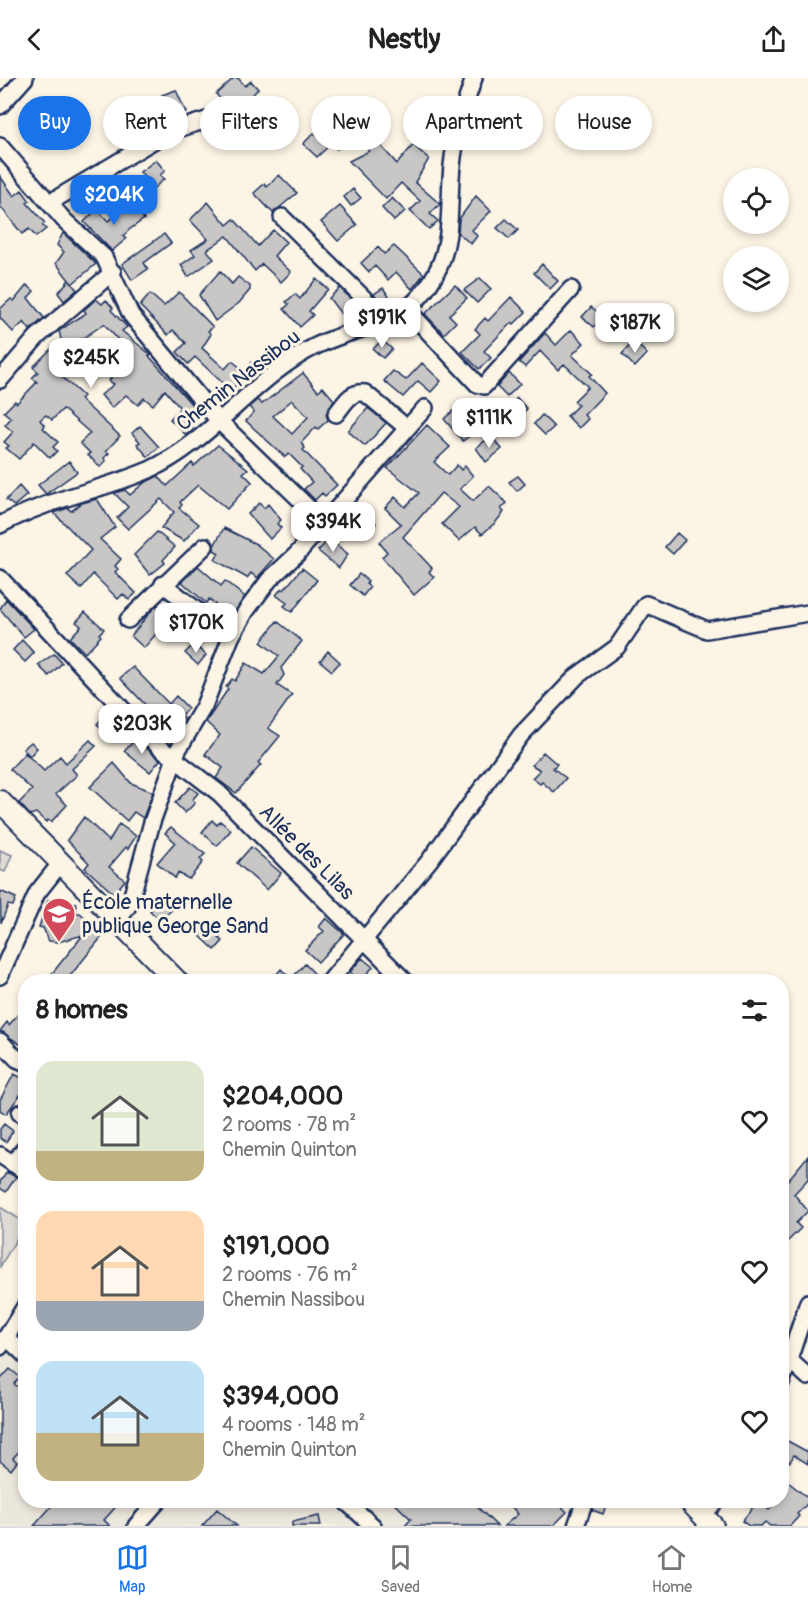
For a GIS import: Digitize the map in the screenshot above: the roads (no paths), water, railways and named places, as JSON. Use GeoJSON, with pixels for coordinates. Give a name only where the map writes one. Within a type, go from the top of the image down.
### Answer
{"type":"FeatureCollection","features":[{"type":"Feature","properties":{"kind":"main road"},"geometry":{"type":"LineString","coordinates":[[0,801],[170,974]]}},
{"type":"Feature","properties":{"kind":"main road"},"geometry":{"type":"LineString","coordinates":[[695,1508],[708,1524]]}},
{"type":"Feature","properties":{"kind":"street"},"geometry":{"type":"LineString","coordinates":[[0,106],[25,78]]}},
{"type":"Feature","properties":{"kind":"street","name":"Chemin Nassibou"},"geometry":{"type":"LineString","coordinates":[[3,520],[148,470],[175,455],[298,357],[316,346],[388,322],[407,309],[430,283],[444,251],[448,230],[452,166],[460,117],[474,78]]}},
{"type":"Feature","properties":{"kind":"street"},"geometry":{"type":"LineString","coordinates":[[49,203],[168,132],[200,121]]}},
{"type":"Feature","properties":{"kind":"street"},"geometry":{"type":"LineString","coordinates":[[0,146],[49,203],[91,243],[113,272],[131,315],[218,420],[323,522]]}},
{"type":"Feature","properties":{"kind":"street"},"geometry":{"type":"LineString","coordinates":[[282,217],[388,322]]}},
{"type":"Feature","properties":{"kind":"street"},"geometry":{"type":"LineString","coordinates":[[0,380],[37,337],[113,272]]}},
{"type":"Feature","properties":{"kind":"street"},"geometry":{"type":"LineString","coordinates":[[407,309],[477,384],[484,386],[571,289]]}},
{"type":"Feature","properties":{"kind":"street"},"geometry":{"type":"LineString","coordinates":[[336,414],[350,395],[358,392],[365,393],[407,428]]}},
{"type":"Feature","properties":{"kind":"street"},"geometry":{"type":"LineString","coordinates":[[118,921],[130,903],[152,822],[175,759],[204,706],[231,637],[260,592],[297,554],[424,408]]}},
{"type":"Feature","properties":{"kind":"street"},"geometry":{"type":"LineString","coordinates":[[128,620],[205,546]]}},
{"type":"Feature","properties":{"kind":"street","name":"Allée des Lilas"},"geometry":{"type":"LineString","coordinates":[[0,578],[143,731],[175,759],[219,792],[398,974]]}},
{"type":"Feature","properties":{"kind":"street"},"geometry":{"type":"LineString","coordinates":[[164,584],[231,637]]}},
{"type":"Feature","properties":{"kind":"street"},"geometry":{"type":"LineString","coordinates":[[340,974],[364,939],[429,861],[521,735],[577,676],[617,647],[646,604],[707,630],[808,613]]}},
{"type":"Feature","properties":{"kind":"street"},"geometry":{"type":"LineString","coordinates":[[0,976],[37,892],[60,864]]}},
{"type":"Feature","properties":{"kind":"street"},"geometry":{"type":"LineString","coordinates":[[0,1041],[18,1060]]}},
{"type":"Feature","properties":{"kind":"street"},"geometry":{"type":"LineString","coordinates":[[789,1350],[808,1302]]}},
{"type":"Feature","properties":{"kind":"street"},"geometry":{"type":"LineString","coordinates":[[18,1321],[3,1342],[18,1351]]}},
{"type":"Feature","properties":{"kind":"street"},"geometry":{"type":"LineString","coordinates":[[789,1360],[808,1377]]}},
{"type":"Feature","properties":{"kind":"street"},"geometry":{"type":"LineString","coordinates":[[136,1526],[152,1508]]}},
{"type":"Feature","properties":{"kind":"street"},"geometry":{"type":"LineString","coordinates":[[353,1508],[374,1526]]}},
{"type":"Feature","properties":{"kind":"street"},"geometry":{"type":"LineString","coordinates":[[576,1526],[582,1508]]}},
{"type":"Feature","properties":{"kind":"street"},"geometry":{"type":"LineString","coordinates":[[708,1524],[713,1508]]}},
{"type":"Feature","properties":{"kind":"place","name":"École maternelle publique George Sand"},"geometry":{"type":"Point","coordinates":[59,943]}}]}
